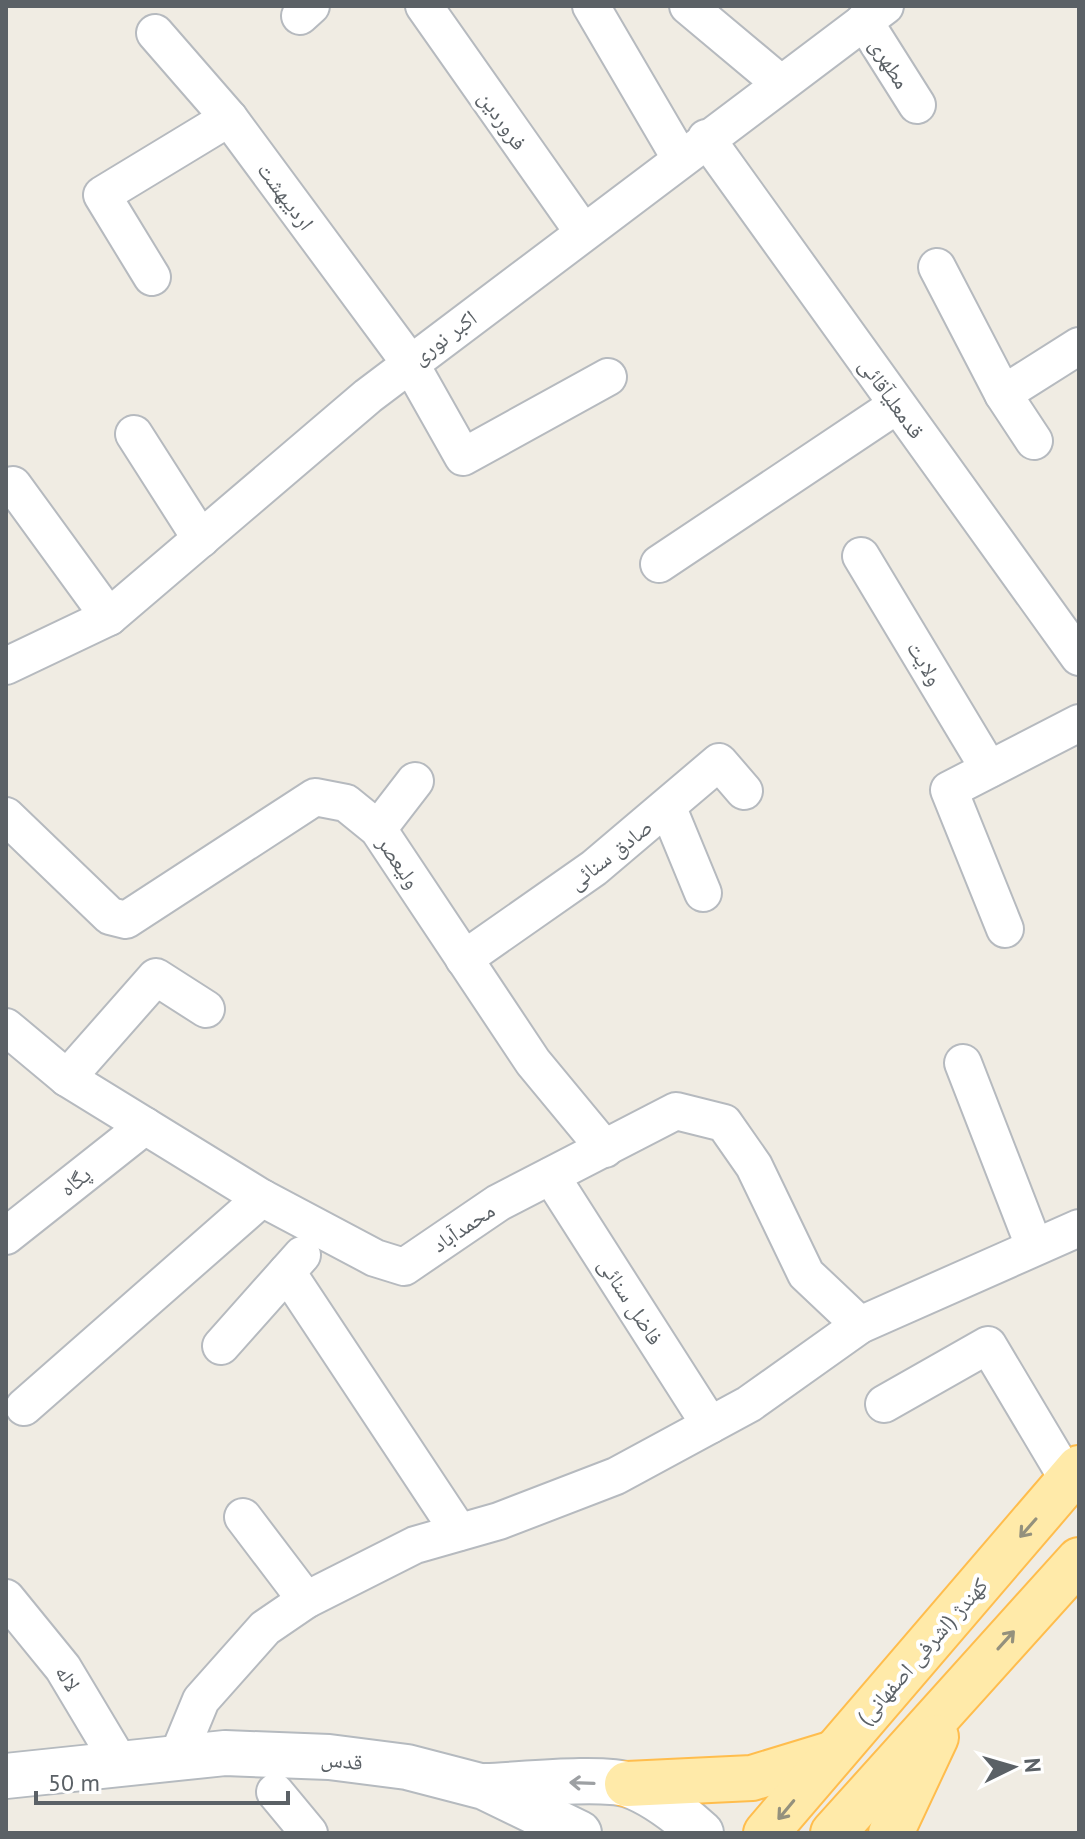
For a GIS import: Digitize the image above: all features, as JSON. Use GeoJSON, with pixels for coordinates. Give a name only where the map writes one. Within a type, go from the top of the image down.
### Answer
{"type":"FeatureCollection","features":[{"type":"Feature","properties":{"kind":"main road","name":"کهندژ (اشرفی اصفهانی)"},"geometry":{"type":"LineString","coordinates":[[766,1833],[1074,1474]]}},
{"type":"Feature","properties":{"kind":"main road"},"geometry":{"type":"LineString","coordinates":[[833,1833],[1079,1560]]}},
{"type":"Feature","properties":{"kind":"main road"},"geometry":{"type":"LineString","coordinates":[[891,1833],[954,1698]]}},
{"type":"Feature","properties":{"kind":"main road","name":"قدس"},"geometry":{"type":"LineString","coordinates":[[6,1776],[225,1753],[329,1757],[407,1767],[484,1787]]}},
{"type":"Feature","properties":{"kind":"main road"},"geometry":{"type":"LineString","coordinates":[[484,1787],[556,1782],[627,1784],[752,1778],[834,1753]]}},
{"type":"Feature","properties":{"kind":"main road"},"geometry":{"type":"LineString","coordinates":[[627,1784],[682,1816],[701,1833]]}},
{"type":"Feature","properties":{"kind":"main road"},"geometry":{"type":"LineString","coordinates":[[484,1787],[579,1833]]}},
{"type":"Feature","properties":{"kind":"street","name":"قدمعلیآقائی"},"geometry":{"type":"LineString","coordinates":[[591,6],[693,148],[897,405],[1079,657]]}},
{"type":"Feature","properties":{"kind":"street"},"geometry":{"type":"LineString","coordinates":[[688,6],[780,83]]}},
{"type":"Feature","properties":{"kind":"street","name":"فروردین"},"geometry":{"type":"LineString","coordinates":[[436,11],[583,232]]}},
{"type":"Feature","properties":{"kind":"street","name":"اکبر نوری"},"geometry":{"type":"LineString","coordinates":[[7,664],[109,617],[410,363],[874,14]]}},
{"type":"Feature","properties":{"kind":"street","name":"مطهری"},"geometry":{"type":"LineString","coordinates":[[874,14],[917,105]]}},
{"type":"Feature","properties":{"kind":"street","name":"اردیبهشت"},"geometry":{"type":"LineString","coordinates":[[155,33],[229,118],[410,363],[463,457],[608,377]]}},
{"type":"Feature","properties":{"kind":"street"},"geometry":{"type":"LineString","coordinates":[[152,277],[102,195],[229,118]]}},
{"type":"Feature","properties":{"kind":"street"},"geometry":{"type":"LineString","coordinates":[[937,267],[1003,394],[1034,441]]}},
{"type":"Feature","properties":{"kind":"street"},"geometry":{"type":"LineString","coordinates":[[1003,394],[1079,346]]}},
{"type":"Feature","properties":{"kind":"street"},"geometry":{"type":"LineString","coordinates":[[659,564],[897,405]]}},
{"type":"Feature","properties":{"kind":"street"},"geometry":{"type":"LineString","coordinates":[[134,434],[201,539]]}},
{"type":"Feature","properties":{"kind":"street"},"geometry":{"type":"LineString","coordinates":[[13,485],[109,617]]}},
{"type":"Feature","properties":{"kind":"street","name":"ولایت"},"geometry":{"type":"LineString","coordinates":[[861,556],[989,769]]}},
{"type":"Feature","properties":{"kind":"street"},"geometry":{"type":"LineString","coordinates":[[1005,929],[949,790],[1079,723]]}},
{"type":"Feature","properties":{"kind":"street","name":"صادق سنائی"},"geometry":{"type":"LineString","coordinates":[[464,959],[594,868],[719,762],[744,791]]}},
{"type":"Feature","properties":{"kind":"street"},"geometry":{"type":"LineString","coordinates":[[378,829],[415,781]]}},
{"type":"Feature","properties":{"kind":"street","name":"ولیعصر"},"geometry":{"type":"LineString","coordinates":[[6,816],[110,916],[126,920],[315,797],[346,803],[378,829],[533,1062],[605,1149]]}},
{"type":"Feature","properties":{"kind":"street"},"geometry":{"type":"LineString","coordinates":[[668,808],[703,893]]}},
{"type":"Feature","properties":{"kind":"street"},"geometry":{"type":"LineString","coordinates":[[67,1078],[156,977],[206,1009]]}},
{"type":"Feature","properties":{"kind":"street","name":"محمدآباد"},"geometry":{"type":"LineString","coordinates":[[6,1027],[67,1078],[262,1198],[375,1258],[404,1267],[498,1203],[676,1111],[724,1123],[754,1166],[806,1274],[860,1325]]}},
{"type":"Feature","properties":{"kind":"street"},"geometry":{"type":"LineString","coordinates":[[963,1063],[1034,1246]]}},
{"type":"Feature","properties":{"kind":"street","name":"پگاه"},"geometry":{"type":"LineString","coordinates":[[6,1236],[145,1126]]}},
{"type":"Feature","properties":{"kind":"street","name":"فاضل سنائی"},"geometry":{"type":"LineString","coordinates":[[551,1176],[710,1425]]}},
{"type":"Feature","properties":{"kind":"street"},"geometry":{"type":"LineString","coordinates":[[24,1407],[262,1198]]}},
{"type":"Feature","properties":{"kind":"street"},"geometry":{"type":"LineString","coordinates":[[177,1758],[201,1700],[265,1628],[306,1600],[415,1545],[499,1521],[616,1476],[749,1404],[860,1325],[1079,1228]]}},
{"type":"Feature","properties":{"kind":"street"},"geometry":{"type":"LineString","coordinates":[[221,1346],[323,1232]]}},
{"type":"Feature","properties":{"kind":"street"},"geometry":{"type":"LineString","coordinates":[[287,1272],[459,1532]]}},
{"type":"Feature","properties":{"kind":"street"},"geometry":{"type":"LineString","coordinates":[[884,1404],[988,1345],[1074,1474]]}},
{"type":"Feature","properties":{"kind":"street"},"geometry":{"type":"LineString","coordinates":[[243,1517],[306,1600]]}},
{"type":"Feature","properties":{"kind":"street","name":"لاله"},"geometry":{"type":"LineString","coordinates":[[6,1598],[63,1668],[121,1765]]}},
{"type":"Feature","properties":{"kind":"street"},"geometry":{"type":"LineString","coordinates":[[275,1792],[309,1833]]}}]}
